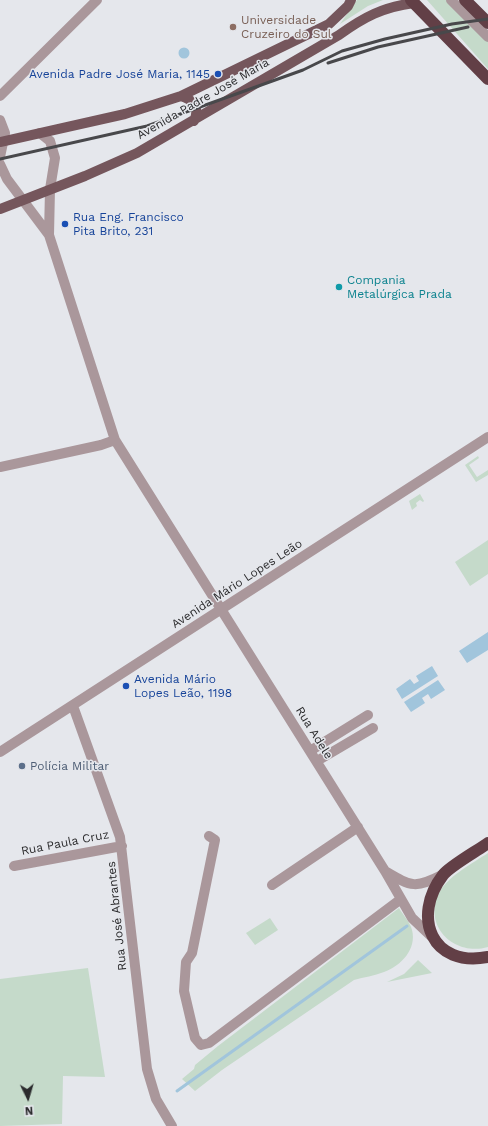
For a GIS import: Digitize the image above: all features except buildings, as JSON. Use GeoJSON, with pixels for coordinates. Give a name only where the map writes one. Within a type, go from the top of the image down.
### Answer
{"type":"FeatureCollection","features":[{"type":"Feature","properties":{"kind":"highway"},"geometry":{"type":"LineString","coordinates":[[465,0],[488,23]]}},
{"type":"Feature","properties":{"kind":"highway"},"geometry":{"type":"LineString","coordinates":[[412,2],[488,79]]}},
{"type":"Feature","properties":{"kind":"highway"},"geometry":{"type":"LineString","coordinates":[[488,843],[444,874],[432,893],[428,906],[431,936],[438,944],[457,958],[477,960],[488,958]]}},
{"type":"Feature","properties":{"kind":"main road","name":"Avenida Padre José Maria"},"geometry":{"type":"LineString","coordinates":[[2,141],[125,114],[181,96],[330,24],[348,6],[351,0]]}},
{"type":"Feature","properties":{"kind":"main road","name":"Avenida Padre José Maria"},"geometry":{"type":"LineString","coordinates":[[0,209],[85,176],[137,153],[339,35],[363,18],[393,6],[412,2]]}},
{"type":"Feature","properties":{"kind":"main road"},"geometry":{"type":"LineString","coordinates":[[181,96],[192,100],[195,105],[197,110],[194,121]]}},
{"type":"Feature","properties":{"kind":"street"},"geometry":{"type":"LineString","coordinates":[[0,96],[97,0]]}},
{"type":"Feature","properties":{"kind":"street"},"geometry":{"type":"LineString","coordinates":[[451,0],[488,37]]}},
{"type":"Feature","properties":{"kind":"street"},"geometry":{"type":"LineString","coordinates":[[0,120],[4,127],[0,156]]}},
{"type":"Feature","properties":{"kind":"street"},"geometry":{"type":"LineString","coordinates":[[40,133],[50,141],[54,148],[55,158],[50,189],[49,235]]}},
{"type":"Feature","properties":{"kind":"street"},"geometry":{"type":"LineString","coordinates":[[0,164],[7,179],[49,235]]}},
{"type":"Feature","properties":{"kind":"street","name":"Rua Adele"},"geometry":{"type":"LineString","coordinates":[[49,235],[115,440],[358,827],[412,918],[431,936]]}},
{"type":"Feature","properties":{"kind":"street","name":"Avenida Mário Lopes Leão"},"geometry":{"type":"LineString","coordinates":[[0,752],[488,438]]}},
{"type":"Feature","properties":{"kind":"street"},"geometry":{"type":"LineString","coordinates":[[0,467],[101,445],[115,440]]}},
{"type":"Feature","properties":{"kind":"street","name":"Rua José Abrantes"},"geometry":{"type":"LineString","coordinates":[[73,706],[120,836],[147,1069],[156,1099],[172,1126]]}},
{"type":"Feature","properties":{"kind":"street"},"geometry":{"type":"LineString","coordinates":[[310,751],[368,715]]}},
{"type":"Feature","properties":{"kind":"street"},"geometry":{"type":"LineString","coordinates":[[316,761],[373,728]]}},
{"type":"Feature","properties":{"kind":"street"},"geometry":{"type":"LineString","coordinates":[[272,885],[358,827]]}},
{"type":"Feature","properties":{"kind":"street"},"geometry":{"type":"LineString","coordinates":[[209,836],[215,840],[192,953],[186,962],[184,991],[195,1038],[201,1045],[210,1043],[401,899]]}},
{"type":"Feature","properties":{"kind":"street","name":"Rua Paula Cruz"},"geometry":{"type":"LineString","coordinates":[[14,866],[122,846]]}},
{"type":"Feature","properties":{"kind":"street","name":"Rua Adele"},"geometry":{"type":"LineString","coordinates":[[385,871],[406,883],[414,885],[426,883],[444,874]]}},
{"type":"Feature","properties":{"kind":"green space"},"geometry":{"type":"Polygon","coordinates":[[[357,0],[383,0],[368,6],[340,24],[357,0]]]}},
{"type":"Feature","properties":{"kind":"green space"},"geometry":{"type":"Polygon","coordinates":[[[427,0],[448,0],[488,40],[488,69],[427,0]]]}},
{"type":"Feature","properties":{"kind":"green space"},"geometry":{"type":"Polygon","coordinates":[[[478,456],[479,458],[469,465],[477,477],[488,470],[488,475],[476,482],[465,465],[478,456]]]}},
{"type":"Feature","properties":{"kind":"green space"},"geometry":{"type":"Polygon","coordinates":[[[420,494],[424,501],[423,502],[420,500],[416,503],[417,506],[412,510],[409,501],[420,494]]]}},
{"type":"Feature","properties":{"kind":"green space"},"geometry":{"type":"Polygon","coordinates":[[[488,540],[488,574],[470,586],[455,562],[488,540]]]}},
{"type":"Feature","properties":{"kind":"green space"},"geometry":{"type":"Polygon","coordinates":[[[488,853],[488,947],[475,949],[463,947],[453,943],[444,936],[438,926],[435,916],[435,904],[444,885],[462,870],[488,853]]]}},
{"type":"Feature","properties":{"kind":"green space"},"geometry":{"type":"Polygon","coordinates":[[[399,908],[410,924],[413,937],[410,950],[402,961],[396,966],[380,973],[354,980],[222,1070],[195,1091],[182,1079],[194,1069],[195,1065],[218,1046],[399,908]]]}},
{"type":"Feature","properties":{"kind":"green space"},"geometry":{"type":"Polygon","coordinates":[[[270,918],[278,930],[255,945],[246,933],[270,918]]]}},
{"type":"Feature","properties":{"kind":"green space"},"geometry":{"type":"Polygon","coordinates":[[[418,960],[432,973],[387,982],[404,974],[418,960]]]}},
{"type":"Feature","properties":{"kind":"green space"},"geometry":{"type":"Polygon","coordinates":[[[88,968],[105,1077],[63,1076],[62,1124],[0,1126],[0,979],[88,968]]]}},
{"type":"Feature","properties":{"kind":"water"},"geometry":{"type":"Polygon","coordinates":[[[184,47],[188,49],[190,53],[188,57],[184,59],[180,57],[178,53],[180,49],[184,47]]]}},
{"type":"Feature","properties":{"kind":"water"},"geometry":{"type":"Polygon","coordinates":[[[488,632],[488,650],[467,663],[459,651],[488,632]]]}},
{"type":"Feature","properties":{"kind":"water"},"geometry":{"type":"Polygon","coordinates":[[[432,666],[438,676],[402,699],[396,689],[410,679],[414,684],[419,681],[416,676],[432,666]]]}},
{"type":"Feature","properties":{"kind":"water"},"geometry":{"type":"Polygon","coordinates":[[[438,680],[445,690],[431,699],[428,694],[422,698],[425,703],[411,712],[404,702],[438,680]]]}},
{"type":"Feature","properties":{"kind":"waterway"},"geometry":{"type":"LineString","coordinates":[[177,1091],[407,926]]}},
{"type":"Feature","properties":{"kind":"railway"},"geometry":{"type":"LineString","coordinates":[[0,159],[147,126],[303,70],[342,51],[385,39],[452,24],[488,19]]}},
{"type":"Feature","properties":{"kind":"railway"},"geometry":{"type":"LineString","coordinates":[[328,63],[378,47],[468,27]]}},
{"type":"Feature","properties":{"kind":"place","name":"Universidade Cruzeiro do Sul"},"geometry":{"type":"Point","coordinates":[233,27]}},
{"type":"Feature","properties":{"kind":"place","name":"Avenida Padre José Maria, 1145"},"geometry":{"type":"Point","coordinates":[218,74]}},
{"type":"Feature","properties":{"kind":"place","name":"Rua Eng. Francisco Pita Brito, 231"},"geometry":{"type":"Point","coordinates":[65,224]}},
{"type":"Feature","properties":{"kind":"place","name":"Compania Metalúrgica Prada"},"geometry":{"type":"Point","coordinates":[339,287]}},
{"type":"Feature","properties":{"kind":"place","name":"Avenida Mário Lopes Leão, 1198"},"geometry":{"type":"Point","coordinates":[126,686]}},
{"type":"Feature","properties":{"kind":"place","name":"Polícia Militar"},"geometry":{"type":"Point","coordinates":[22,766]}}]}
